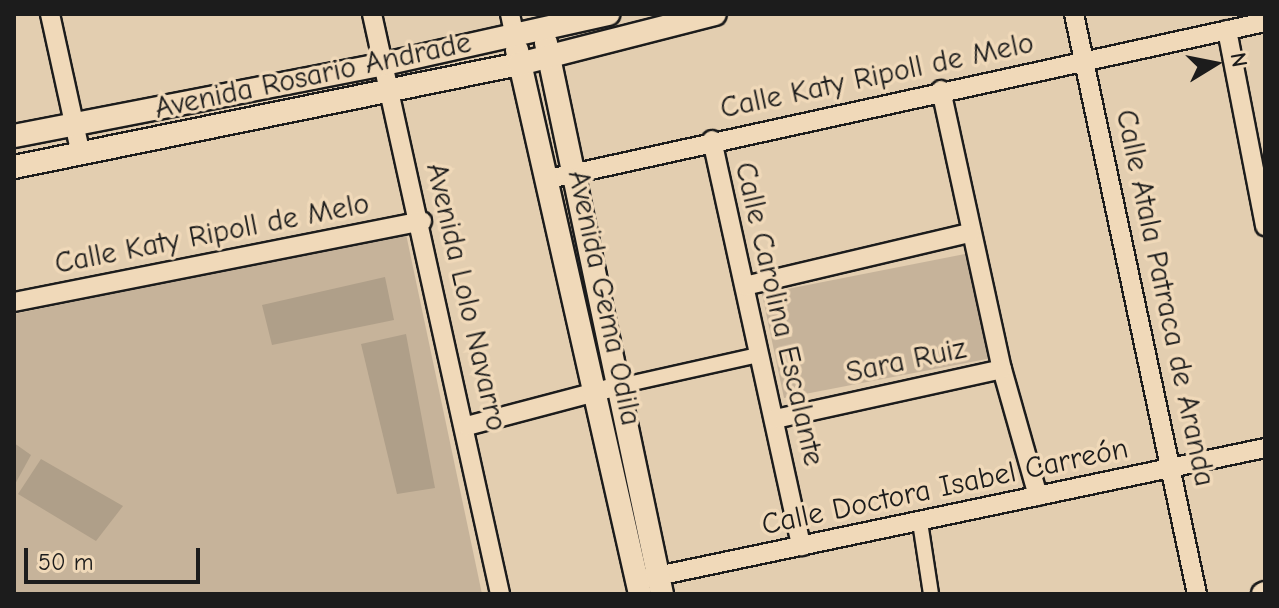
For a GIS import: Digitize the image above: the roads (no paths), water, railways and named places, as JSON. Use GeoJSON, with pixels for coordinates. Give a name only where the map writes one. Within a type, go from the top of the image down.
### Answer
{"type":"FeatureCollection","features":[{"type":"Feature","properties":{"kind":"street"},"geometry":{"type":"LineString","coordinates":[[50,14],[81,155]]}},
{"type":"Feature","properties":{"kind":"street","name":"Avenida Lolo Navarro"},"geometry":{"type":"LineString","coordinates":[[372,14],[422,221],[500,594]]}},
{"type":"Feature","properties":{"kind":"street","name":"Avenida Gema Odila"},"geometry":{"type":"LineString","coordinates":[[510,14],[519,64],[549,179],[592,391],[649,586]]}},
{"type":"Feature","properties":{"kind":"street","name":"Avenida Rosario Andrade"},"geometry":{"type":"LineString","coordinates":[[14,136],[515,37],[542,23],[608,14]]}},
{"type":"Feature","properties":{"kind":"street","name":"Avenida Rosario Andrade"},"geometry":{"type":"LineString","coordinates":[[14,167],[519,64],[715,14]]}},
{"type":"Feature","properties":{"kind":"street","name":"Calle Atala Patraca de Aranda"},"geometry":{"type":"LineString","coordinates":[[1074,14],[1175,469],[1197,594]]}},
{"type":"Feature","properties":{"kind":"street","name":"Calle Katy Ripoll de Melo"},"geometry":{"type":"LineString","coordinates":[[549,179],[712,140],[1265,22]]}},
{"type":"Feature","properties":{"kind":"street","name":"Avenida Gema Odila"},"geometry":{"type":"LineString","coordinates":[[542,23],[615,387],[649,586]]}},
{"type":"Feature","properties":{"kind":"street"},"geometry":{"type":"LineString","coordinates":[[1227,30],[1259,171],[1265,226]]}},
{"type":"Feature","properties":{"kind":"street"},"geometry":{"type":"LineString","coordinates":[[941,90],[1002,369],[1038,496]]}},
{"type":"Feature","properties":{"kind":"street","name":"Calle Carolina Escalante"},"geometry":{"type":"LineString","coordinates":[[712,140],[801,546]]}},
{"type":"Feature","properties":{"kind":"street","name":"Calle Katy Ripoll de Melo"},"geometry":{"type":"LineString","coordinates":[[14,302],[422,221]]}},
{"type":"Feature","properties":{"kind":"street"},"geometry":{"type":"LineString","coordinates":[[745,286],[970,233]]}},
{"type":"Feature","properties":{"kind":"street"},"geometry":{"type":"LineString","coordinates":[[467,426],[592,391],[758,355]]}},
{"type":"Feature","properties":{"kind":"street","name":"Sara Ruiz"},"geometry":{"type":"LineString","coordinates":[[775,419],[1002,369]]}},
{"type":"Feature","properties":{"kind":"street","name":"Calle Doctora Isabel Carreón"},"geometry":{"type":"LineString","coordinates":[[649,586],[801,546],[1265,448]]}},
{"type":"Feature","properties":{"kind":"street"},"geometry":{"type":"LineString","coordinates":[[920,522],[931,594]]}}]}
